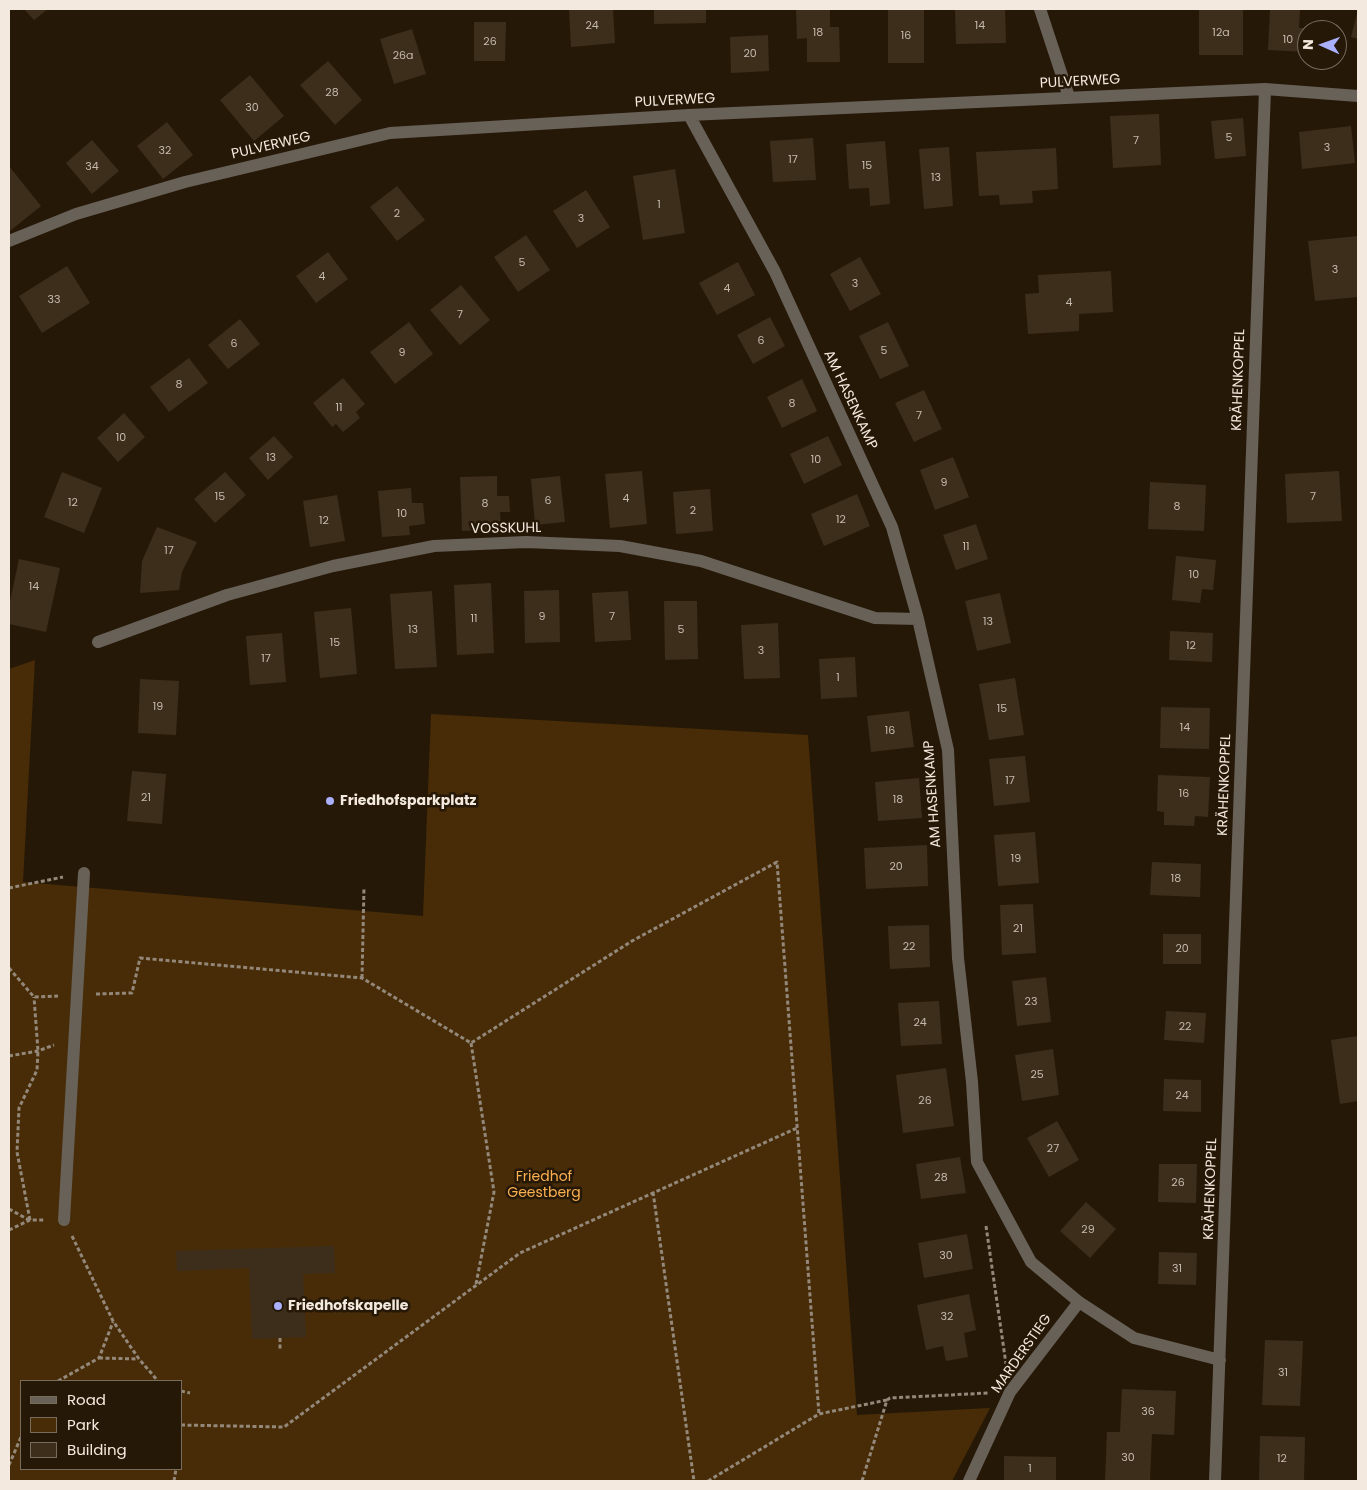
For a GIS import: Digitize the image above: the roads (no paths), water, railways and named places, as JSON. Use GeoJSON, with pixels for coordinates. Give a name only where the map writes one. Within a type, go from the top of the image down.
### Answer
{"type":"FeatureCollection","features":[{"type":"Feature","properties":{"kind":"street"},"geometry":{"type":"LineString","coordinates":[[1040,9],[1069,97]]}},
{"type":"Feature","properties":{"kind":"street","name":"PULVERWEG"},"geometry":{"type":"LineString","coordinates":[[9,242],[76,214],[185,182],[390,133],[690,115],[1264,89],[1358,96]]}},
{"type":"Feature","properties":{"kind":"street","name":"KRÄHENKOPPEL"},"geometry":{"type":"LineString","coordinates":[[1215,1481],[1264,89]]}},
{"type":"Feature","properties":{"kind":"street","name":"AM HASENKAMP"},"geometry":{"type":"LineString","coordinates":[[690,115],[775,272],[892,527],[918,619],[948,750],[958,958],[972,1082],[977,1162],[1031,1262],[1079,1302],[1134,1338],[1220,1360]]}},
{"type":"Feature","properties":{"kind":"street","name":"VOSSKUHL"},"geometry":{"type":"LineString","coordinates":[[98,642],[226,595],[333,566],[434,546],[526,542],[620,546],[701,561],[875,618],[918,619]]}},
{"type":"Feature","properties":{"kind":"street"},"geometry":{"type":"LineString","coordinates":[[64,1220],[84,873]]}},
{"type":"Feature","properties":{"kind":"street","name":"MARDERSTIEG"},"geometry":{"type":"LineString","coordinates":[[969,1481],[1010,1392],[1079,1302]]}},
{"type":"Feature","properties":{"kind":"place","name":"Friedhofsparkplatz"},"geometry":{"type":"Point","coordinates":[330,801]}},
{"type":"Feature","properties":{"kind":"place","name":"Friedhofskapelle"},"geometry":{"type":"Point","coordinates":[278,1306]}},
{"type":"Feature","properties":{"kind":"park label","name":"Friedhof Geestberg"},"geometry":{"type":"Point","coordinates":[544,1186]}}]}
